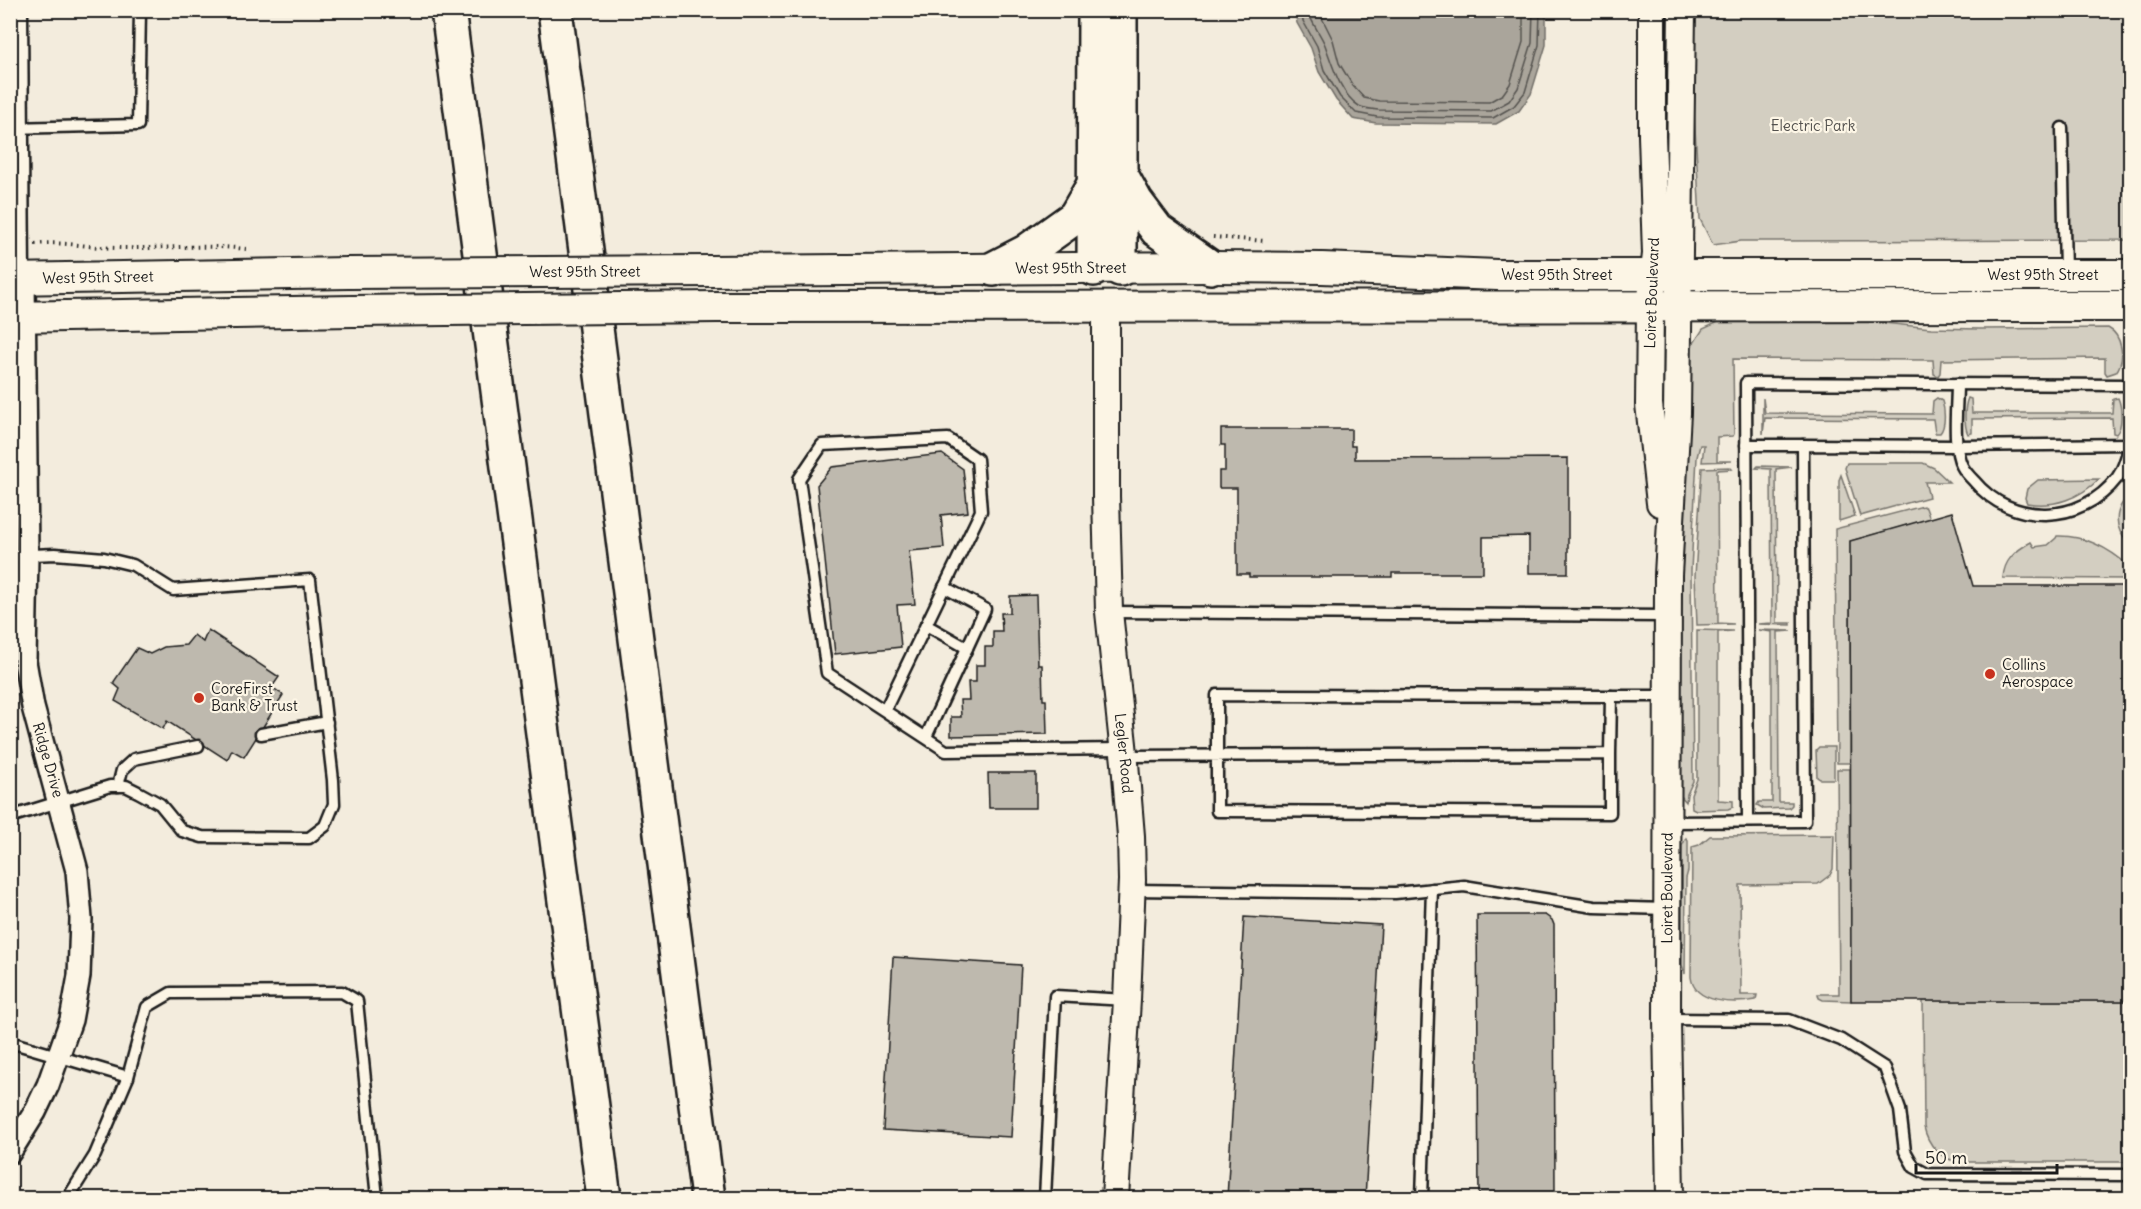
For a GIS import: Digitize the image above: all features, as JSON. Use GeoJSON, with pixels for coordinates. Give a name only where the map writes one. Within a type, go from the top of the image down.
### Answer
{"type":"FeatureCollection","features":[{"type":"Feature","properties":{"kind":"highway"},"geometry":{"type":"LineString","coordinates":[[425,10],[458,81]]}},
{"type":"Feature","properties":{"kind":"highway"},"geometry":{"type":"LineString","coordinates":[[448,10],[604,1198]]}},
{"type":"Feature","properties":{"kind":"highway"},"geometry":{"type":"LineString","coordinates":[[555,10],[708,1198]]}},
{"type":"Feature","properties":{"kind":"highway"},"geometry":{"type":"LineString","coordinates":[[1095,10],[1107,180],[1107,269]]}},
{"type":"Feature","properties":{"kind":"highway"},"geometry":{"type":"LineString","coordinates":[[993,269],[1026,252],[1075,217],[1107,180],[1120,10]]}},
{"type":"Feature","properties":{"kind":"highway"},"geometry":{"type":"LineString","coordinates":[[1107,180],[1136,202],[1157,230],[1210,267]]}},
{"type":"Feature","properties":{"kind":"main road","name":"West 95th Street"},"geometry":{"type":"LineString","coordinates":[[17,279],[348,273],[1210,267],[1322,268],[1497,275],[2130,275]]}},
{"type":"Feature","properties":{"kind":"main road"},"geometry":{"type":"LineString","coordinates":[[1106,307],[1107,269]]}},
{"type":"Feature","properties":{"kind":"main road","name":"West 95th Street"},"geometry":{"type":"LineString","coordinates":[[17,317],[717,307],[2130,306]]}},
{"type":"Feature","properties":{"kind":"street","name":"Loiret Boulevard"},"geometry":{"type":"LineString","coordinates":[[1652,10],[1652,136],[1656,254],[1665,275]]}},
{"type":"Feature","properties":{"kind":"street","name":"Loiret Boulevard"},"geometry":{"type":"LineString","coordinates":[[1670,1198],[1666,822],[1668,575],[1649,404],[1664,307],[1682,10]]}},
{"type":"Feature","properties":{"kind":"street","name":"Ridge Drive"},"geometry":{"type":"LineString","coordinates":[[10,1152],[35,1112],[60,1056],[71,1020],[79,976],[81,919],[77,871],[33,707],[25,661],[19,556],[17,279]]}},
{"type":"Feature","properties":{"kind":"street","name":"Legler Road"},"geometry":{"type":"LineString","coordinates":[[1106,307],[1106,495],[1109,612],[1131,836],[1127,1000],[1115,1198]]}},
{"type":"Feature","properties":{"kind":"lane"},"geometry":{"type":"LineString","coordinates":[[17,279],[23,128],[22,10]]}},
{"type":"Feature","properties":{"kind":"lane"},"geometry":{"type":"LineString","coordinates":[[10,128],[138,125],[140,10]]}},
{"type":"Feature","properties":{"kind":"lane"},"geometry":{"type":"LineString","coordinates":[[2062,128],[2065,275]]}},
{"type":"Feature","properties":{"kind":"lane"},"geometry":{"type":"LineString","coordinates":[[2130,306],[2130,318]]}},
{"type":"Feature","properties":{"kind":"lane"},"geometry":{"type":"LineString","coordinates":[[1748,821],[1746,383],[2130,385]]}},
{"type":"Feature","properties":{"kind":"lane"},"geometry":{"type":"LineString","coordinates":[[1746,445],[1957,446],[2130,444],[2125,464],[2117,478],[2102,494],[2086,505],[2068,512],[2048,515],[2031,515],[2013,510],[1982,491],[1962,466],[1957,446],[1957,384]]}},
{"type":"Feature","properties":{"kind":"lane"},"geometry":{"type":"LineString","coordinates":[[885,710],[981,511],[978,459],[948,438],[822,445],[799,479],[827,673],[946,751],[1217,755],[1610,754]]}},
{"type":"Feature","properties":{"kind":"lane"},"geometry":{"type":"LineString","coordinates":[[1666,822],[1805,821],[1803,445]]}},
{"type":"Feature","properties":{"kind":"lane"},"geometry":{"type":"LineString","coordinates":[[10,817],[110,786],[126,786],[160,804],[182,831],[202,837],[309,838],[325,826],[334,804],[310,580],[173,590],[133,565],[104,558],[55,554],[19,556]]}},
{"type":"Feature","properties":{"kind":"lane"},"geometry":{"type":"LineString","coordinates":[[926,737],[985,609],[944,587]]}},
{"type":"Feature","properties":{"kind":"lane"},"geometry":{"type":"LineString","coordinates":[[1109,612],[1668,616]]}},
{"type":"Feature","properties":{"kind":"lane"},"geometry":{"type":"LineString","coordinates":[[926,625],[967,648]]}},
{"type":"Feature","properties":{"kind":"lane"},"geometry":{"type":"LineString","coordinates":[[1611,696],[1610,813],[1217,811],[1217,695],[1668,696]]}},
{"type":"Feature","properties":{"kind":"lane"},"geometry":{"type":"LineString","coordinates":[[261,734],[327,722]]}},
{"type":"Feature","properties":{"kind":"lane"},"geometry":{"type":"LineString","coordinates":[[118,786],[122,770],[134,759],[198,746]]}},
{"type":"Feature","properties":{"kind":"lane"},"geometry":{"type":"LineString","coordinates":[[1131,890],[1395,893],[1464,886],[1594,907],[1667,909]]}},
{"type":"Feature","properties":{"kind":"lane"},"geometry":{"type":"LineString","coordinates":[[1422,1198],[1432,889]]}},
{"type":"Feature","properties":{"kind":"lane"},"geometry":{"type":"LineString","coordinates":[[68,1198],[96,1155],[128,1077],[147,1007],[171,993],[342,993],[357,1001],[377,1198]]}},
{"type":"Feature","properties":{"kind":"lane"},"geometry":{"type":"LineString","coordinates":[[1045,1198],[1056,996],[1127,1000]]}},
{"type":"Feature","properties":{"kind":"lane"},"geometry":{"type":"LineString","coordinates":[[1667,1019],[1789,1020],[1841,1040],[1885,1068],[1900,1110],[1905,1151],[1914,1167],[1927,1174],[2130,1175]]}},
{"type":"Feature","properties":{"kind":"lane"},"geometry":{"type":"LineString","coordinates":[[10,1042],[128,1077]]}},
{"type":"Feature","properties":{"kind":"path"},"geometry":{"type":"LineString","coordinates":[[43,243],[117,248],[172,248],[207,245],[249,249]]}},
{"type":"Feature","properties":{"kind":"green space","name":"Electric Park"},"geometry":{"type":"Polygon","coordinates":[[[1691,11],[2130,11],[2130,240],[1741,241],[1713,245],[1700,219],[1691,55],[1691,11]]]}},
{"type":"Feature","properties":{"kind":"green space"},"geometry":{"type":"Polygon","coordinates":[[[1725,319],[1846,319],[1931,328],[2108,328],[2117,336],[2122,354],[2116,372],[2107,375],[2105,358],[1941,360],[1938,376],[1934,374],[1933,360],[1733,359],[1734,434],[1717,437],[1717,461],[1732,461],[1702,462],[1704,445],[1700,445],[1697,457],[1691,570],[1693,781],[1686,802],[1681,796],[1681,547],[1690,349],[1703,329],[1725,319]]]}},
{"type":"Feature","properties":{"kind":"green space"},"geometry":{"type":"Polygon","coordinates":[[[1763,398],[1765,413],[1932,414],[1933,401],[1937,398],[1942,401],[1944,422],[1940,433],[1935,433],[1933,419],[1765,418],[1763,434],[1763,398]]]}},
{"type":"Feature","properties":{"kind":"green space"},"geometry":{"type":"Polygon","coordinates":[[[1968,398],[1971,399],[1972,413],[2112,413],[2113,399],[2118,398],[2121,422],[2116,434],[2113,433],[2112,418],[1972,419],[1972,433],[1968,434],[1965,416],[1968,398]]]}},
{"type":"Feature","properties":{"kind":"green space"},"geometry":{"type":"Polygon","coordinates":[[[1847,463],[1923,463],[1934,468],[1949,482],[1925,482],[1929,497],[1860,516],[1845,468],[1847,463]]]}},
{"type":"Feature","properties":{"kind":"green space"},"geometry":{"type":"Polygon","coordinates":[[[1758,466],[1792,467],[1776,469],[1777,623],[1791,623],[1791,625],[1758,624],[1772,623],[1771,469],[1756,468],[1758,466]]]}},
{"type":"Feature","properties":{"kind":"green space"},"geometry":{"type":"Polygon","coordinates":[[[1730,467],[1732,469],[1717,470],[1718,623],[1734,624],[1697,625],[1695,576],[1702,468],[1730,467]]]}},
{"type":"Feature","properties":{"kind":"green space"},"geometry":{"type":"Polygon","coordinates":[[[1841,475],[1855,516],[1839,521],[1839,480],[1841,475]]]}},
{"type":"Feature","properties":{"kind":"green space"},"geometry":{"type":"Polygon","coordinates":[[[2099,479],[2084,491],[2057,503],[2027,503],[2025,498],[2027,489],[2038,480],[2099,479]]]}},
{"type":"Feature","properties":{"kind":"green space"},"geometry":{"type":"Polygon","coordinates":[[[2130,494],[2130,544],[2120,532],[2117,519],[2120,506],[2130,494]]]}},
{"type":"Feature","properties":{"kind":"green space"},"geometry":{"type":"Polygon","coordinates":[[[1923,506],[1930,519],[1850,541],[1850,763],[1837,763],[1835,529],[1923,506]]]}},
{"type":"Feature","properties":{"kind":"green space"},"geometry":{"type":"Polygon","coordinates":[[[2057,536],[2087,540],[2114,554],[2130,567],[2130,579],[2003,578],[2008,561],[2020,549],[2031,542],[2034,547],[2048,545],[2057,536]]]}},
{"type":"Feature","properties":{"kind":"green space"},"geometry":{"type":"Polygon","coordinates":[[[1697,630],[1733,631],[1718,632],[1718,800],[1733,801],[1733,807],[1728,809],[1696,810],[1692,808],[1691,795],[1697,779],[1697,630]]]}},
{"type":"Feature","properties":{"kind":"green space"},"geometry":{"type":"Polygon","coordinates":[[[1758,630],[1792,631],[1778,632],[1779,802],[1792,802],[1789,808],[1764,809],[1757,805],[1759,802],[1772,802],[1772,632],[1758,630]]]}},
{"type":"Feature","properties":{"kind":"green space"},"geometry":{"type":"Polygon","coordinates":[[[1819,747],[1834,747],[1834,779],[1817,777],[1816,750],[1819,747]]]}},
{"type":"Feature","properties":{"kind":"green space"},"geometry":{"type":"Polygon","coordinates":[[[1837,769],[1850,769],[1851,1001],[1823,1000],[1818,994],[1839,994],[1837,769]]]}},
{"type":"Feature","properties":{"kind":"green space"},"geometry":{"type":"Polygon","coordinates":[[[1834,835],[1833,869],[1830,875],[1818,884],[1740,885],[1741,995],[1757,995],[1756,1000],[1727,1002],[1699,993],[1691,977],[1692,847],[1699,845],[1710,836],[1834,835]]]}},
{"type":"Feature","properties":{"kind":"green space"},"geometry":{"type":"Polygon","coordinates":[[[1686,838],[1688,841],[1688,871],[1685,974],[1682,965],[1682,846],[1686,838]]]}},
{"type":"Feature","properties":{"kind":"green space"},"geometry":{"type":"Polygon","coordinates":[[[1923,1001],[2130,1001],[2130,1162],[1959,1162],[1946,1158],[1928,1140],[1924,1127],[1923,1001]]]}},
{"type":"Feature","properties":{"kind":"water"},"geometry":{"type":"Polygon","coordinates":[[[1295,11],[1546,11],[1546,45],[1531,94],[1519,111],[1496,124],[1376,123],[1353,119],[1336,100],[1319,72],[1311,48],[1297,23],[1295,11]]]}},
{"type":"Feature","properties":{"kind":"building"},"geometry":{"type":"Polygon","coordinates":[[[1221,429],[1351,429],[1351,446],[1355,446],[1355,459],[1568,458],[1568,573],[1529,573],[1529,536],[1483,537],[1483,573],[1392,573],[1392,577],[1249,577],[1249,574],[1237,574],[1237,488],[1219,488],[1219,471],[1225,471],[1225,445],[1221,445],[1221,429]]]}},
{"type":"Feature","properties":{"kind":"building"},"geometry":{"type":"Polygon","coordinates":[[[942,454],[963,469],[968,512],[941,515],[944,548],[909,551],[915,604],[897,605],[901,647],[835,654],[817,485],[832,467],[942,454]]]}},
{"type":"Feature","properties":{"kind":"building","name":"Collins Aerospace"},"geometry":{"type":"Polygon","coordinates":[[[1952,512],[1973,586],[2130,586],[2130,1001],[1851,1001],[1850,541],[1952,512]]]}},
{"type":"Feature","properties":{"kind":"building"},"geometry":{"type":"Polygon","coordinates":[[[1036,595],[1038,665],[1042,665],[1047,734],[951,736],[951,717],[961,717],[960,700],[969,700],[968,682],[976,682],[976,665],[985,665],[985,647],[993,647],[993,631],[1002,631],[1001,613],[1010,613],[1010,596],[1036,595]]]}},
{"type":"Feature","properties":{"kind":"building","name":"CoreFirst Bank & Trust"},"geometry":{"type":"Polygon","coordinates":[[[208,630],[279,677],[272,687],[283,695],[244,757],[232,750],[227,760],[167,721],[163,729],[115,701],[120,689],[113,683],[137,648],[150,654],[164,647],[186,645],[194,635],[203,642],[208,630]]]}},
{"type":"Feature","properties":{"kind":"building"},"geometry":{"type":"Polygon","coordinates":[[[988,773],[1036,773],[1036,808],[989,808],[988,773]]]}},
{"type":"Feature","properties":{"kind":"building"},"geometry":{"type":"Polygon","coordinates":[[[1477,915],[1545,915],[1552,920],[1554,925],[1555,1198],[1479,1198],[1477,915]]]}},
{"type":"Feature","properties":{"kind":"building"},"geometry":{"type":"Polygon","coordinates":[[[1244,917],[1381,925],[1365,1198],[1227,1198],[1244,917]]]}},
{"type":"Feature","properties":{"kind":"building"},"geometry":{"type":"Polygon","coordinates":[[[893,957],[1021,965],[1011,1137],[883,1130],[893,957]]]}},
{"type":"Feature","properties":{"kind":"place","name":"Collins Aerospace"},"geometry":{"type":"Point","coordinates":[1990,674]}},
{"type":"Feature","properties":{"kind":"place","name":"CoreFirst Bank & Trust"},"geometry":{"type":"Point","coordinates":[199,698]}}]}
